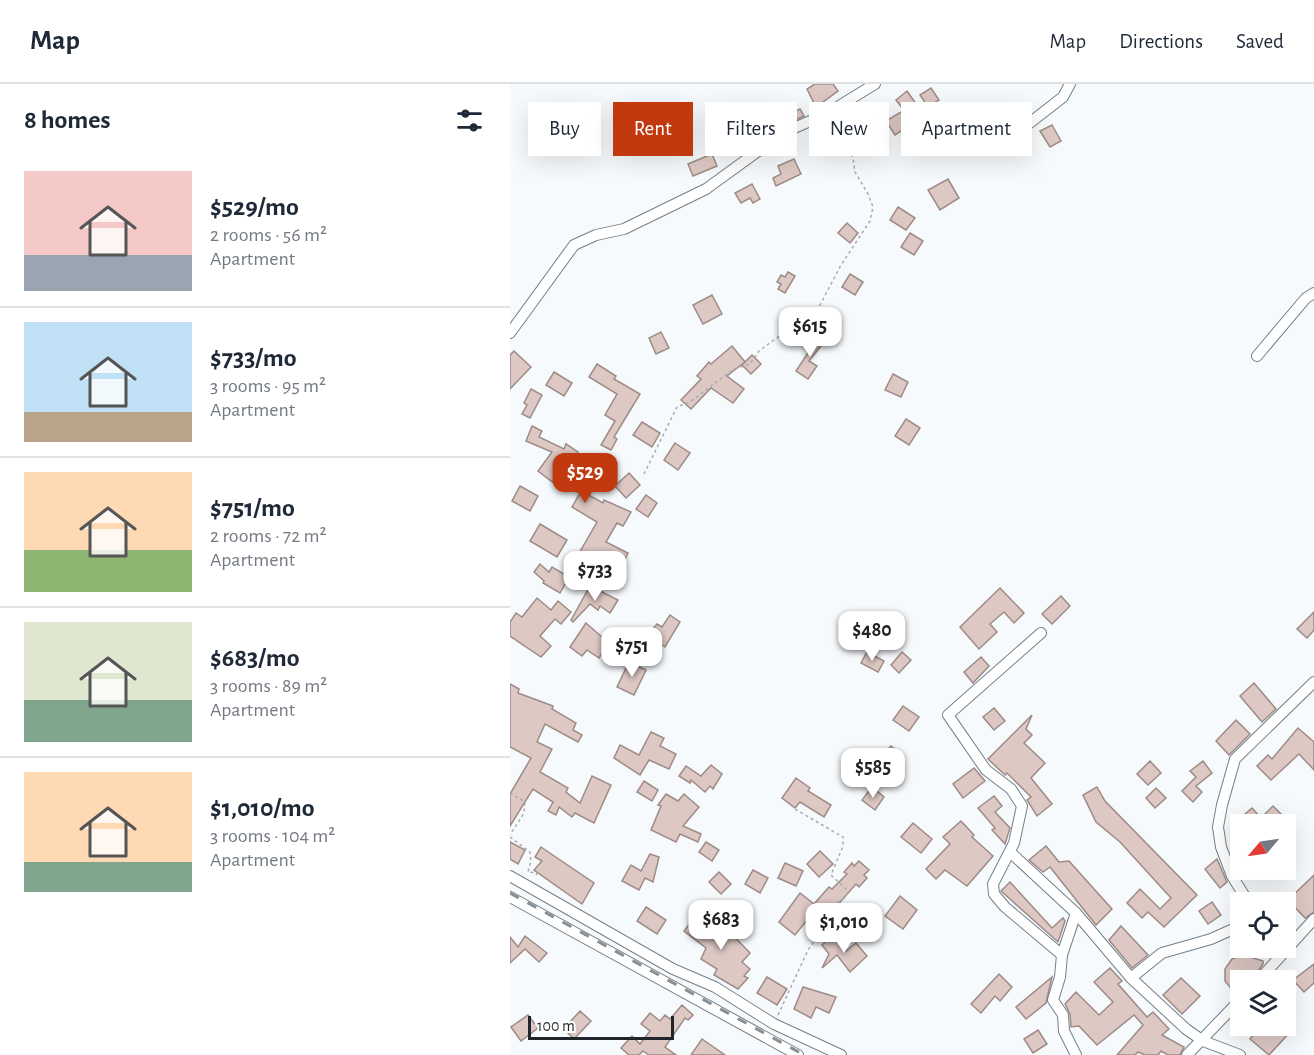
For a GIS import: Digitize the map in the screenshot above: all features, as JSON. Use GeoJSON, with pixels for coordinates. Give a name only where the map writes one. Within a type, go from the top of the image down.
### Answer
{"type":"FeatureCollection","features":[{"type":"Feature","properties":{"kind":"street"},"geometry":{"type":"LineString","coordinates":[[845,102],[874,84]]}},
{"type":"Feature","properties":{"kind":"street"},"geometry":{"type":"LineString","coordinates":[[1032,121],[1063,97],[1070,84]]}},
{"type":"Feature","properties":{"kind":"street"},"geometry":{"type":"LineString","coordinates":[[510,333],[574,245],[596,235],[624,228],[706,189],[783,133],[809,122]]}},
{"type":"Feature","properties":{"kind":"street"},"geometry":{"type":"LineString","coordinates":[[1257,356],[1306,298],[1314,293]]}},
{"type":"Feature","properties":{"kind":"street"},"geometry":{"type":"LineString","coordinates":[[1041,633],[948,715],[986,770],[1019,799],[1021,819],[1010,852],[993,884],[994,894],[1005,907],[1062,955]]}},
{"type":"Feature","properties":{"kind":"street"},"geometry":{"type":"LineString","coordinates":[[1243,892],[1232,876],[1221,847],[1218,827],[1235,759],[1314,682]]}},
{"type":"Feature","properties":{"kind":"street"},"geometry":{"type":"LineString","coordinates":[[1010,852],[1076,913],[1131,978],[1185,1029],[1203,1041],[1240,1055]]}},
{"type":"Feature","properties":{"kind":"street"},"geometry":{"type":"LineString","coordinates":[[510,876],[673,969],[715,987],[774,1024],[841,1055]]}},
{"type":"Feature","properties":{"kind":"street"},"geometry":{"type":"LineString","coordinates":[[510,897],[798,1055]]}},
{"type":"Feature","properties":{"kind":"street"},"geometry":{"type":"LineString","coordinates":[[1076,913],[1062,955],[1060,977],[1053,1003],[1063,1015],[1064,1031],[1076,1055]]}},
{"type":"Feature","properties":{"kind":"street"},"geometry":{"type":"LineString","coordinates":[[1296,935],[1314,919]]}},
{"type":"Feature","properties":{"kind":"street"},"geometry":{"type":"LineString","coordinates":[[1131,978],[1162,953],[1210,939],[1230,930]]}},
{"type":"Feature","properties":{"kind":"street"},"geometry":{"type":"LineString","coordinates":[[1266,970],[1275,958]]}},
{"type":"Feature","properties":{"kind":"street"},"geometry":{"type":"LineString","coordinates":[[1187,1055],[1230,1011]]}},
{"type":"Feature","properties":{"kind":"path"},"geometry":{"type":"LineString","coordinates":[[644,474],[677,407],[690,402],[734,369],[750,364],[766,344],[819,307],[841,264],[870,221],[873,207],[855,172],[850,156]]}},
{"type":"Feature","properties":{"kind":"path"},"geometry":{"type":"LineString","coordinates":[[510,793],[525,802],[524,813],[510,837],[530,852],[531,861],[528,872],[537,873],[531,887]]}},
{"type":"Feature","properties":{"kind":"path"},"geometry":{"type":"LineString","coordinates":[[774,1024],[808,950],[826,922],[824,912],[829,906],[844,899],[847,894],[846,889],[831,875],[843,846],[843,837],[792,808]]}},
{"type":"Feature","properties":{"kind":"building"},"geometry":{"type":"Polygon","coordinates":[[[815,84],[833,84],[838,91],[823,102],[814,102],[807,89],[815,84]]]}},
{"type":"Feature","properties":{"kind":"building"},"geometry":{"type":"Polygon","coordinates":[[[931,88],[939,100],[925,102],[920,95],[931,88]]]}},
{"type":"Feature","properties":{"kind":"building"},"geometry":{"type":"Polygon","coordinates":[[[907,91],[915,102],[901,102],[901,106],[896,100],[907,91]]]}},
{"type":"Feature","properties":{"kind":"building"},"geometry":{"type":"Polygon","coordinates":[[[800,109],[804,116],[797,119],[797,111],[800,109]]]}},
{"type":"Feature","properties":{"kind":"building"},"geometry":{"type":"Polygon","coordinates":[[[901,112],[901,131],[895,135],[889,126],[889,119],[901,112]]]}},
{"type":"Feature","properties":{"kind":"building"},"geometry":{"type":"Polygon","coordinates":[[[1052,125],[1061,141],[1050,147],[1040,131],[1052,125]]]}},
{"type":"Feature","properties":{"kind":"building"},"geometry":{"type":"Polygon","coordinates":[[[713,156],[717,166],[693,176],[688,164],[713,156]]]}},
{"type":"Feature","properties":{"kind":"building"},"geometry":{"type":"Polygon","coordinates":[[[794,159],[801,174],[776,186],[773,178],[781,174],[778,166],[794,159]]]}},
{"type":"Feature","properties":{"kind":"building"},"geometry":{"type":"Polygon","coordinates":[[[948,179],[959,198],[940,210],[928,190],[948,179]]]}},
{"type":"Feature","properties":{"kind":"building"},"geometry":{"type":"Polygon","coordinates":[[[752,184],[760,199],[753,203],[750,198],[741,203],[735,193],[752,184]]]}},
{"type":"Feature","properties":{"kind":"building"},"geometry":{"type":"Polygon","coordinates":[[[898,207],[915,218],[906,230],[890,220],[898,207]]]}},
{"type":"Feature","properties":{"kind":"building"},"geometry":{"type":"Polygon","coordinates":[[[847,223],[858,233],[850,243],[838,233],[847,223]]]}},
{"type":"Feature","properties":{"kind":"building"},"geometry":{"type":"Polygon","coordinates":[[[910,233],[923,241],[914,255],[901,247],[910,233]]]}},
{"type":"Feature","properties":{"kind":"building"},"geometry":{"type":"Polygon","coordinates":[[[788,272],[795,276],[785,293],[778,289],[781,284],[777,282],[781,275],[785,277],[788,272]]]}},
{"type":"Feature","properties":{"kind":"building"},"geometry":{"type":"Polygon","coordinates":[[[850,274],[863,282],[855,295],[842,287],[850,274]]]}},
{"type":"Feature","properties":{"kind":"building"},"geometry":{"type":"Polygon","coordinates":[[[712,295],[722,314],[703,324],[693,305],[712,295]]]}},
{"type":"Feature","properties":{"kind":"building"},"geometry":{"type":"Polygon","coordinates":[[[661,332],[669,348],[656,354],[649,338],[661,332]]]}},
{"type":"Feature","properties":{"kind":"building"},"geometry":{"type":"Polygon","coordinates":[[[816,334],[825,341],[809,361],[817,366],[808,379],[796,371],[812,347],[808,344],[816,334]]]}},
{"type":"Feature","properties":{"kind":"building"},"geometry":{"type":"Polygon","coordinates":[[[732,346],[745,362],[727,376],[744,389],[733,403],[711,388],[691,409],[681,400],[701,379],[697,376],[709,362],[711,364],[732,346]]]}},
{"type":"Feature","properties":{"kind":"building"},"geometry":{"type":"Polygon","coordinates":[[[514,351],[531,367],[510,389],[510,355],[514,351]]]}},
{"type":"Feature","properties":{"kind":"building"},"geometry":{"type":"Polygon","coordinates":[[[752,355],[761,364],[751,374],[742,365],[752,355]]]}},
{"type":"Feature","properties":{"kind":"building"},"geometry":{"type":"Polygon","coordinates":[[[597,364],[616,376],[614,379],[640,394],[614,437],[617,439],[611,450],[601,445],[615,421],[605,415],[617,394],[589,377],[597,364]]]}},
{"type":"Feature","properties":{"kind":"building"},"geometry":{"type":"Polygon","coordinates":[[[554,372],[572,383],[564,396],[546,385],[554,372]]]}},
{"type":"Feature","properties":{"kind":"building"},"geometry":{"type":"Polygon","coordinates":[[[893,374],[908,382],[901,397],[885,390],[893,374]]]}},
{"type":"Feature","properties":{"kind":"building"},"geometry":{"type":"Polygon","coordinates":[[[531,389],[542,395],[530,418],[522,414],[527,405],[524,403],[531,389]]]}},
{"type":"Feature","properties":{"kind":"building"},"geometry":{"type":"Polygon","coordinates":[[[906,419],[920,428],[909,445],[895,436],[906,419]]]}},
{"type":"Feature","properties":{"kind":"building"},"geometry":{"type":"Polygon","coordinates":[[[642,422],[660,433],[652,447],[633,435],[642,422]]]}},
{"type":"Feature","properties":{"kind":"building"},"geometry":{"type":"Polygon","coordinates":[[[532,426],[542,431],[539,437],[564,449],[566,444],[578,452],[574,459],[596,472],[583,492],[603,503],[604,500],[631,512],[623,526],[617,523],[606,542],[628,553],[620,569],[599,559],[591,572],[574,562],[597,522],[572,507],[580,493],[571,489],[577,477],[565,470],[555,484],[538,471],[552,452],[526,441],[532,426]]]}},
{"type":"Feature","properties":{"kind":"building"},"geometry":{"type":"Polygon","coordinates":[[[675,443],[690,453],[678,470],[664,460],[675,443]]]}},
{"type":"Feature","properties":{"kind":"building"},"geometry":{"type":"Polygon","coordinates":[[[629,473],[640,485],[626,498],[615,486],[629,473]]]}},
{"type":"Feature","properties":{"kind":"building"},"geometry":{"type":"Polygon","coordinates":[[[520,486],[538,496],[530,511],[512,501],[520,486]]]}},
{"type":"Feature","properties":{"kind":"building"},"geometry":{"type":"Polygon","coordinates":[[[646,495],[657,503],[648,517],[636,509],[646,495]]]}},
{"type":"Feature","properties":{"kind":"building"},"geometry":{"type":"Polygon","coordinates":[[[540,524],[567,540],[557,557],[530,541],[540,524]]]}},
{"type":"Feature","properties":{"kind":"building"},"geometry":{"type":"Polygon","coordinates":[[[540,564],[549,572],[552,567],[569,577],[560,593],[543,583],[544,581],[534,572],[540,564]]]}},
{"type":"Feature","properties":{"kind":"building"},"geometry":{"type":"Polygon","coordinates":[[[590,586],[618,600],[610,613],[600,606],[598,610],[590,604],[573,622],[571,620],[590,586]]]}},
{"type":"Feature","properties":{"kind":"building"},"geometry":{"type":"Polygon","coordinates":[[[1000,588],[1024,613],[1014,623],[1004,612],[990,624],[997,632],[979,649],[960,627],[1000,588]]]}},
{"type":"Feature","properties":{"kind":"building"},"geometry":{"type":"Polygon","coordinates":[[[1061,596],[1070,606],[1052,624],[1042,614],[1061,596]]]}},
{"type":"Feature","properties":{"kind":"building"},"geometry":{"type":"Polygon","coordinates":[[[537,598],[551,610],[558,601],[571,612],[561,624],[555,619],[540,636],[551,646],[541,657],[510,636],[510,622],[516,613],[522,617],[537,598]]]}},
{"type":"Feature","properties":{"kind":"building"},"geometry":{"type":"Polygon","coordinates":[[[1314,612],[1314,630],[1307,638],[1297,629],[1314,612]]]}},
{"type":"Feature","properties":{"kind":"building"},"geometry":{"type":"Polygon","coordinates":[[[670,615],[680,622],[665,647],[656,640],[651,647],[642,641],[657,624],[662,627],[670,615]]]}},
{"type":"Feature","properties":{"kind":"building"},"geometry":{"type":"Polygon","coordinates":[[[586,623],[612,646],[615,642],[627,650],[618,662],[603,651],[599,658],[587,650],[582,656],[570,647],[586,623]]]}},
{"type":"Feature","properties":{"kind":"building"},"geometry":{"type":"Polygon","coordinates":[[[867,652],[884,661],[878,672],[861,663],[867,652]]]}},
{"type":"Feature","properties":{"kind":"building"},"geometry":{"type":"Polygon","coordinates":[[[902,652],[911,660],[899,673],[891,665],[902,652]]]}},
{"type":"Feature","properties":{"kind":"building"},"geometry":{"type":"Polygon","coordinates":[[[981,657],[989,666],[973,683],[964,672],[981,657]]]}},
{"type":"Feature","properties":{"kind":"building"},"geometry":{"type":"Polygon","coordinates":[[[629,662],[646,670],[634,695],[617,687],[629,662]]]}},
{"type":"Feature","properties":{"kind":"building"},"geometry":{"type":"Polygon","coordinates":[[[1254,683],[1276,709],[1262,722],[1240,696],[1254,683]]]}},
{"type":"Feature","properties":{"kind":"building"},"geometry":{"type":"Polygon","coordinates":[[[510,684],[519,689],[518,693],[553,706],[552,709],[576,723],[573,730],[582,735],[578,742],[545,724],[537,742],[552,749],[540,772],[568,788],[566,792],[580,803],[592,776],[611,785],[594,823],[575,813],[572,817],[559,807],[556,815],[548,811],[553,802],[533,789],[510,826],[510,794],[531,758],[510,747],[510,684]]]}},
{"type":"Feature","properties":{"kind":"building"},"geometry":{"type":"Polygon","coordinates":[[[903,706],[919,717],[909,731],[893,720],[903,706]]]}},
{"type":"Feature","properties":{"kind":"building"},"geometry":{"type":"Polygon","coordinates":[[[994,708],[1005,721],[994,730],[983,717],[994,708]]]}},
{"type":"Feature","properties":{"kind":"building"},"geometry":{"type":"Polygon","coordinates":[[[1032,715],[1026,729],[1032,735],[1024,743],[1045,763],[1031,778],[1052,804],[1037,816],[1027,800],[1031,797],[1007,773],[1005,775],[988,759],[1032,715]]]}},
{"type":"Feature","properties":{"kind":"building"},"geometry":{"type":"Polygon","coordinates":[[[1236,720],[1250,734],[1229,755],[1216,741],[1236,720]]]}},
{"type":"Feature","properties":{"kind":"building"},"geometry":{"type":"Polygon","coordinates":[[[1298,728],[1314,742],[1314,770],[1299,754],[1271,780],[1257,766],[1268,755],[1272,759],[1298,728]]]}},
{"type":"Feature","properties":{"kind":"building"},"geometry":{"type":"Polygon","coordinates":[[[651,732],[664,738],[660,746],[676,754],[669,769],[649,760],[640,775],[614,758],[620,745],[639,755],[651,732]]]}},
{"type":"Feature","properties":{"kind":"building"},"geometry":{"type":"Polygon","coordinates":[[[891,746],[900,753],[880,774],[872,766],[891,746]]]}},
{"type":"Feature","properties":{"kind":"building"},"geometry":{"type":"Polygon","coordinates":[[[1150,761],[1161,773],[1148,785],[1137,774],[1150,761]]]}},
{"type":"Feature","properties":{"kind":"building"},"geometry":{"type":"Polygon","coordinates":[[[1203,761],[1212,773],[1196,786],[1202,792],[1193,802],[1182,791],[1196,777],[1190,771],[1203,761]]]}},
{"type":"Feature","properties":{"kind":"building"},"geometry":{"type":"Polygon","coordinates":[[[711,765],[722,774],[713,789],[710,786],[705,792],[691,780],[690,783],[679,776],[686,766],[701,776],[711,765]]]}},
{"type":"Feature","properties":{"kind":"building"},"geometry":{"type":"Polygon","coordinates":[[[974,768],[985,781],[963,798],[953,784],[974,768]]]}},
{"type":"Feature","properties":{"kind":"building"},"geometry":{"type":"Polygon","coordinates":[[[796,778],[810,788],[808,791],[831,805],[824,817],[800,802],[795,808],[782,798],[796,778]]]}},
{"type":"Feature","properties":{"kind":"building"},"geometry":{"type":"Polygon","coordinates":[[[644,781],[658,790],[652,801],[637,792],[644,781]]]}},
{"type":"Feature","properties":{"kind":"building"},"geometry":{"type":"Polygon","coordinates":[[[872,787],[884,797],[875,810],[862,800],[872,787]]]}},
{"type":"Feature","properties":{"kind":"building"},"geometry":{"type":"Polygon","coordinates":[[[1097,787],[1105,801],[1197,895],[1164,927],[1148,912],[1142,918],[1127,903],[1140,889],[1160,909],[1171,898],[1120,842],[1096,822],[1083,795],[1097,787]]]}},
{"type":"Feature","properties":{"kind":"building"},"geometry":{"type":"Polygon","coordinates":[[[1156,788],[1166,798],[1155,808],[1146,798],[1156,788]]]}},
{"type":"Feature","properties":{"kind":"building"},"geometry":{"type":"Polygon","coordinates":[[[666,794],[678,801],[684,794],[699,807],[683,826],[701,834],[698,842],[680,834],[676,842],[651,830],[661,806],[658,805],[666,794]]]}},
{"type":"Feature","properties":{"kind":"building"},"geometry":{"type":"Polygon","coordinates":[[[994,796],[1002,806],[995,812],[1010,828],[1005,844],[992,830],[995,828],[978,808],[994,796]]]}},
{"type":"Feature","properties":{"kind":"building"},"geometry":{"type":"Polygon","coordinates":[[[1273,806],[1281,814],[1265,814],[1273,806]]]}},
{"type":"Feature","properties":{"kind":"building"},"geometry":{"type":"Polygon","coordinates":[[[1252,808],[1257,814],[1245,814],[1252,808]]]}},
{"type":"Feature","properties":{"kind":"building"},"geometry":{"type":"Polygon","coordinates":[[[961,821],[974,835],[972,837],[993,856],[967,886],[945,870],[936,879],[926,869],[950,844],[943,837],[961,821]]]}},
{"type":"Feature","properties":{"kind":"building"},"geometry":{"type":"Polygon","coordinates":[[[913,823],[932,839],[921,853],[901,837],[913,823]]]}},
{"type":"Feature","properties":{"kind":"building"},"geometry":{"type":"Polygon","coordinates":[[[510,842],[525,850],[518,864],[510,859],[510,842]]]}},
{"type":"Feature","properties":{"kind":"building"},"geometry":{"type":"Polygon","coordinates":[[[706,842],[719,850],[712,861],[699,852],[706,842]]]}},
{"type":"Feature","properties":{"kind":"building"},"geometry":{"type":"Polygon","coordinates":[[[1046,846],[1059,862],[1069,861],[1112,909],[1096,925],[1050,867],[1043,872],[1029,860],[1046,846]]]}},
{"type":"Feature","properties":{"kind":"building"},"geometry":{"type":"Polygon","coordinates":[[[541,847],[594,883],[582,904],[534,870],[542,861],[535,857],[541,847]]]}},
{"type":"Feature","properties":{"kind":"building"},"geometry":{"type":"Polygon","coordinates":[[[820,851],[833,864],[819,877],[807,864],[820,851]]]}},
{"type":"Feature","properties":{"kind":"building"},"geometry":{"type":"Polygon","coordinates":[[[650,854],[659,857],[653,882],[645,878],[639,890],[622,881],[631,865],[641,871],[650,854]]]}},
{"type":"Feature","properties":{"kind":"building"},"geometry":{"type":"Polygon","coordinates":[[[1217,859],[1227,882],[1220,888],[1205,869],[1217,859]]]}},
{"type":"Feature","properties":{"kind":"building"},"geometry":{"type":"Polygon","coordinates":[[[859,861],[869,870],[864,875],[867,878],[859,887],[856,884],[826,918],[816,909],[795,935],[779,922],[800,893],[814,904],[829,887],[832,889],[847,874],[844,872],[852,863],[854,866],[859,861]]]}},
{"type":"Feature","properties":{"kind":"building"},"geometry":{"type":"Polygon","coordinates":[[[785,863],[803,871],[796,886],[778,878],[785,863]]]}},
{"type":"Feature","properties":{"kind":"building"},"geometry":{"type":"Polygon","coordinates":[[[753,870],[768,878],[760,893],[745,884],[753,870]]]}},
{"type":"Feature","properties":{"kind":"building"},"geometry":{"type":"Polygon","coordinates":[[[719,872],[731,884],[721,894],[709,882],[719,872]]]}},
{"type":"Feature","properties":{"kind":"building"},"geometry":{"type":"Polygon","coordinates":[[[1314,875],[1314,912],[1305,918],[1296,908],[1296,892],[1314,875]]]}},
{"type":"Feature","properties":{"kind":"building"},"geometry":{"type":"Polygon","coordinates":[[[1010,882],[1052,928],[1063,918],[1065,921],[1058,942],[1001,891],[1010,882]]]}},
{"type":"Feature","properties":{"kind":"building"},"geometry":{"type":"Polygon","coordinates":[[[900,896],[917,910],[903,929],[885,916],[900,896]]]}},
{"type":"Feature","properties":{"kind":"building"},"geometry":{"type":"Polygon","coordinates":[[[1212,902],[1221,915],[1208,924],[1199,911],[1212,902]]]}},
{"type":"Feature","properties":{"kind":"building"},"geometry":{"type":"Polygon","coordinates":[[[646,907],[666,920],[657,934],[637,921],[646,907]]]}},
{"type":"Feature","properties":{"kind":"building"},"geometry":{"type":"Polygon","coordinates":[[[697,914],[724,934],[728,930],[750,953],[742,962],[750,969],[744,976],[748,978],[738,989],[714,975],[717,969],[701,959],[706,948],[684,931],[697,914]]]}},
{"type":"Feature","properties":{"kind":"building"},"geometry":{"type":"Polygon","coordinates":[[[1121,926],[1148,955],[1132,968],[1109,940],[1121,926]]]}},
{"type":"Feature","properties":{"kind":"building"},"geometry":{"type":"Polygon","coordinates":[[[832,935],[846,951],[856,943],[867,956],[850,972],[837,955],[822,968],[829,954],[822,945],[832,935]]]}},
{"type":"Feature","properties":{"kind":"building"},"geometry":{"type":"Polygon","coordinates":[[[525,936],[547,953],[539,962],[525,949],[510,963],[510,937],[518,947],[525,936]]]}},
{"type":"Feature","properties":{"kind":"building"},"geometry":{"type":"Polygon","coordinates":[[[1254,958],[1263,961],[1263,964],[1259,970],[1230,970],[1230,987],[1225,981],[1225,969],[1232,959],[1254,958]]]}},
{"type":"Feature","properties":{"kind":"building"},"geometry":{"type":"Polygon","coordinates":[[[1314,964],[1314,983],[1304,992],[1296,983],[1296,978],[1314,964]]]}},
{"type":"Feature","properties":{"kind":"building"},"geometry":{"type":"Polygon","coordinates":[[[1110,968],[1122,981],[1118,984],[1147,1017],[1153,1012],[1169,1029],[1162,1035],[1184,1047],[1180,1055],[1168,1055],[1161,1051],[1158,1055],[1145,1055],[1138,1052],[1135,1055],[1117,1055],[1143,1025],[1134,1015],[1097,1045],[1079,1026],[1071,1027],[1070,1014],[1065,1004],[1076,992],[1099,1015],[1113,1002],[1094,982],[1110,968]]]}},
{"type":"Feature","properties":{"kind":"building"},"geometry":{"type":"Polygon","coordinates":[[[999,974],[1012,987],[1000,1001],[995,996],[981,1013],[971,1004],[999,974]]]}},
{"type":"Feature","properties":{"kind":"building"},"geometry":{"type":"Polygon","coordinates":[[[767,977],[787,989],[777,1005],[757,993],[767,977]]]}},
{"type":"Feature","properties":{"kind":"building"},"geometry":{"type":"Polygon","coordinates":[[[1052,977],[1046,1003],[1026,1019],[1016,1007],[1052,977]]]}},
{"type":"Feature","properties":{"kind":"building"},"geometry":{"type":"Polygon","coordinates":[[[1181,978],[1200,996],[1182,1014],[1163,995],[1181,978]]]}},
{"type":"Feature","properties":{"kind":"building"},"geometry":{"type":"Polygon","coordinates":[[[803,987],[836,997],[829,1013],[816,1007],[811,1018],[794,1009],[803,987]]]}},
{"type":"Feature","properties":{"kind":"building"},"geometry":{"type":"Polygon","coordinates":[[[682,1005],[693,1015],[688,1020],[685,1018],[665,1047],[676,1055],[649,1055],[643,1051],[639,1055],[629,1055],[621,1048],[632,1036],[640,1044],[650,1031],[641,1024],[650,1013],[660,1021],[665,1015],[670,1019],[682,1005]]]}},
{"type":"Feature","properties":{"kind":"building"},"geometry":{"type":"Polygon","coordinates":[[[580,1011],[591,1021],[574,1039],[568,1033],[574,1028],[569,1023],[580,1011]]]}},
{"type":"Feature","properties":{"kind":"building"},"geometry":{"type":"Polygon","coordinates":[[[528,1015],[538,1028],[521,1041],[511,1027],[528,1015]]]}},
{"type":"Feature","properties":{"kind":"building"},"geometry":{"type":"Polygon","coordinates":[[[1038,1030],[1047,1044],[1033,1053],[1024,1039],[1038,1030]]]}},
{"type":"Feature","properties":{"kind":"building"},"geometry":{"type":"Polygon","coordinates":[[[1253,1036],[1286,1036],[1269,1055],[1250,1039],[1253,1036]]]}},
{"type":"Feature","properties":{"kind":"building"},"geometry":{"type":"Polygon","coordinates":[[[702,1039],[725,1055],[691,1055],[702,1039]]]}},
{"type":"Feature","properties":{"kind":"railway"},"geometry":{"type":"LineString","coordinates":[[510,893],[804,1055]]}}]}
